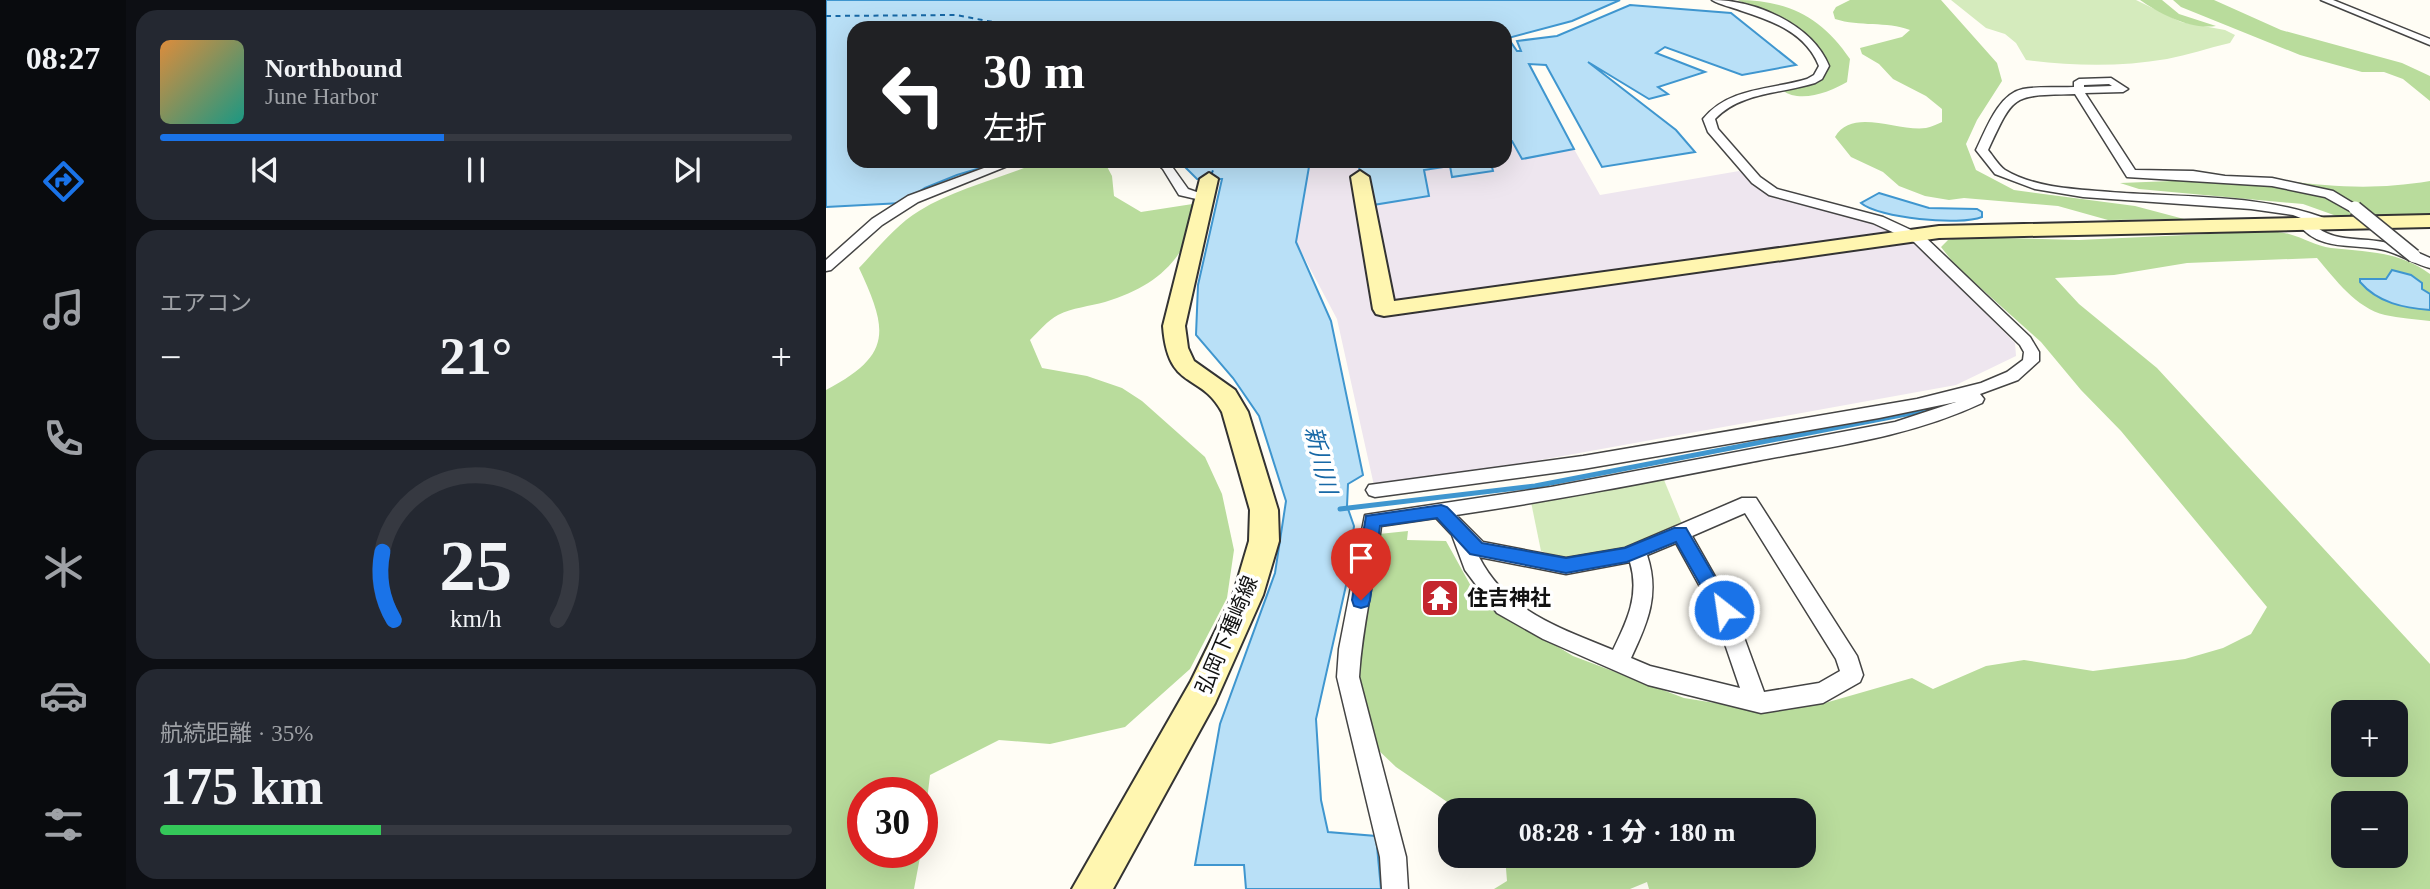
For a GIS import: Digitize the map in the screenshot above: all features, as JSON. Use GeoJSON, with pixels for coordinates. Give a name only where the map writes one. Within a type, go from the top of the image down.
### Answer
{"type":"FeatureCollection","features":[{"type":"Feature","properties":{"kind":"main road","name":"弘岡下種崎線"},"geometry":{"type":"LineString","coordinates":[[1092,889],[1203,692],[1248,595],[1264,541],[1264,510],[1235,412],[1226,396],[1184,366],[1176,348],[1174,326],[1207,188]]}},
{"type":"Feature","properties":{"kind":"main road"},"geometry":{"type":"LineString","coordinates":[[1914,237],[1939,232],[2305,224]]}},
{"type":"Feature","properties":{"kind":"street"},"geometry":{"type":"LineString","coordinates":[[1375,490],[1468,481],[1911,406],[2000,382],[2028,366],[2033,359],[2032,351],[2014,328],[1914,237],[1878,220],[1773,192],[1756,180],[1712,130],[1709,119],[1717,111],[1750,93],[1811,81],[1818,77],[1824,66],[1819,53],[1796,31],[1763,14],[1716,0]]}},
{"type":"Feature","properties":{"kind":"street"},"geometry":{"type":"LineString","coordinates":[[2325,0],[2430,42]]}},
{"type":"Feature","properties":{"kind":"street"},"geometry":{"type":"LineString","coordinates":[[2327,224],[2317,217],[2290,208],[2120,197],[2036,185],[2001,174],[1987,161],[1982,150],[2000,113],[2016,96],[2040,90],[2079,92],[2131,174],[2193,175],[2273,182],[2329,194],[2355,208],[2414,256]]}},
{"type":"Feature","properties":{"kind":"street"},"geometry":{"type":"LineString","coordinates":[[826,267],[877,222],[913,199],[995,168]]}},
{"type":"Feature","properties":{"kind":"street"},"geometry":{"type":"LineString","coordinates":[[1169,168],[1186,196],[1207,188]]}},
{"type":"Feature","properties":{"kind":"street"},"geometry":{"type":"LineString","coordinates":[[1360,177],[1384,309],[1914,237]]}},
{"type":"Feature","properties":{"kind":"street"},"geometry":{"type":"LineString","coordinates":[[2305,224],[2430,221]]}},
{"type":"Feature","properties":{"kind":"street"},"geometry":{"type":"LineString","coordinates":[[2305,224],[2319,239],[2383,247],[2430,264]]}},
{"type":"Feature","properties":{"kind":"street"},"geometry":{"type":"LineString","coordinates":[[1395,889],[1393,857],[1348,677],[1350,649],[1364,582],[1372,520],[1551,494],[1895,428],[1948,412],[1979,398],[1981,389]]}},
{"type":"Feature","properties":{"kind":"street"},"geometry":{"type":"LineString","coordinates":[[1441,511],[1476,549],[1566,566],[1636,551],[1749,503],[1846,656],[1852,676],[1823,693],[1761,703],[1648,676],[1550,633],[1504,607],[1472,564],[1461,533]]}},
{"type":"Feature","properties":{"kind":"street"},"geometry":{"type":"LineString","coordinates":[[1680,533],[1724,610],[1756,701]]}},
{"type":"Feature","properties":{"kind":"street"},"geometry":{"type":"LineString","coordinates":[[1618,663],[1645,604],[1644,573],[1636,551]]}},
{"type":"Feature","properties":{"kind":"shaded area"},"geometry":{"type":"Polygon","coordinates":[[[1512,141],[1522,159],[1574,149],[1600,195],[1739,171],[1772,197],[1894,229],[1914,242],[2015,343],[2016,356],[1956,385],[1375,490],[1337,319],[1296,242],[1309,168],[1359,168],[1361,177],[1369,177],[1373,204],[1424,170],[1450,168],[1452,176],[1493,170],[1492,168],[1512,168],[1512,141]]]}},
{"type":"Feature","properties":{"kind":"green space"},"geometry":{"type":"Polygon","coordinates":[[[1737,0],[1772,3],[1815,22],[1828,32],[1850,59],[1847,82],[1815,95],[1797,96],[1782,90],[1813,77],[1822,66],[1820,54],[1797,30],[1737,0]]]}},
{"type":"Feature","properties":{"kind":"green space"},"geometry":{"type":"Polygon","coordinates":[[[1850,0],[1941,0],[1997,63],[2002,81],[1977,120],[1966,144],[1976,170],[2014,190],[2135,206],[2184,219],[2108,220],[2058,206],[1964,198],[1949,200],[1925,196],[1899,186],[1883,172],[1851,157],[1835,137],[1843,128],[1864,122],[1926,128],[1942,122],[1942,109],[1926,96],[1893,79],[1879,64],[1862,54],[1860,48],[1902,37],[1910,30],[1835,19],[1833,12],[1836,7],[1850,0]]]}},
{"type":"Feature","properties":{"kind":"green space"},"geometry":{"type":"Polygon","coordinates":[[[1951,0],[2136,0],[2181,22],[2225,30],[2235,35],[2230,43],[2149,62],[2096,65],[2026,60],[2016,43],[2005,34],[1986,28],[1951,0]]]}},
{"type":"Feature","properties":{"kind":"green space"},"geometry":{"type":"Polygon","coordinates":[[[2140,0],[2162,0],[2179,14],[2216,26],[2186,23],[2157,11],[2140,0]]]}},
{"type":"Feature","properties":{"kind":"green space"},"geometry":{"type":"Polygon","coordinates":[[[2173,0],[2214,0],[2281,30],[2402,63],[2430,76],[2430,101],[2403,79],[2384,72],[2362,72],[2300,55],[2181,7],[2173,0]]]}},
{"type":"Feature","properties":{"kind":"green space"},"geometry":{"type":"Polygon","coordinates":[[[1023,168],[1108,168],[1112,176],[1114,196],[1141,212],[1199,203],[1187,239],[1168,267],[1155,278],[1124,295],[1058,315],[1030,340],[1042,368],[1087,376],[1122,388],[1142,401],[1205,457],[1222,494],[1234,550],[1227,598],[1190,669],[1125,727],[1050,744],[999,740],[930,777],[847,777],[847,868],[918,868],[914,889],[826,889],[826,390],[864,365],[874,352],[879,339],[876,308],[859,268],[911,216],[948,196],[1023,168]]]}},
{"type":"Feature","properties":{"kind":"green space"},"geometry":{"type":"Polygon","coordinates":[[[2251,176],[2361,187],[2430,181],[2430,215],[2345,219],[2303,204],[2139,189],[2120,183],[2198,180],[2239,182],[2251,176]]]}},
{"type":"Feature","properties":{"kind":"green space"},"geometry":{"type":"Polygon","coordinates":[[[2280,232],[2326,247],[2395,257],[2430,274],[2430,321],[2385,315],[2365,306],[2347,292],[2317,258],[2187,263],[2114,275],[2055,278],[2079,304],[2157,368],[2430,664],[2430,889],[1649,889],[1647,882],[1630,889],[1494,889],[1507,881],[1506,868],[1816,868],[1816,798],[1441,798],[1396,767],[1373,745],[1352,657],[1379,534],[1408,531],[1407,540],[1446,541],[1477,597],[1573,656],[1684,698],[1746,708],[1818,705],[1912,678],[1933,689],[1986,666],[2024,660],[2093,671],[2185,659],[2223,648],[2251,634],[2267,607],[2121,431],[2081,390],[2041,342],[1956,266],[1941,247],[1948,240],[1961,237],[2079,240],[2280,232]]]}},
{"type":"Feature","properties":{"kind":"green space"},"geometry":{"type":"Polygon","coordinates":[[[1664,480],[1683,526],[1619,551],[1565,559],[1541,551],[1531,502],[1664,480]]]}},
{"type":"Feature","properties":{"kind":"water"},"geometry":{"type":"Polygon","coordinates":[[[826,0],[1620,0],[1572,21],[1512,37],[1512,21],[847,21],[847,168],[980,168],[925,188],[902,203],[826,207],[826,0]]]}},
{"type":"Feature","properties":{"kind":"water"},"geometry":{"type":"Polygon","coordinates":[[[1630,5],[1731,13],[1796,65],[1742,75],[1665,47],[1656,53],[1705,72],[1658,87],[1668,94],[1649,99],[1588,62],[1676,130],[1695,152],[1602,167],[1546,65],[1529,64],[1574,149],[1522,159],[1512,141],[1512,44],[1517,51],[1521,51],[1517,41],[1557,36],[1630,5]]]}},
{"type":"Feature","properties":{"kind":"water","name":"新川川"},"geometry":{"type":"Polygon","coordinates":[[[1186,168],[1309,168],[1296,242],[1331,321],[1363,475],[1348,484],[1347,506],[1354,526],[1347,581],[1316,719],[1321,800],[1328,832],[1376,836],[1381,889],[1246,889],[1244,865],[1195,865],[1220,724],[1275,573],[1286,501],[1259,416],[1233,378],[1196,335],[1198,285],[1222,179],[1197,179],[1186,168]]]}},
{"type":"Feature","properties":{"kind":"water"},"geometry":{"type":"Polygon","coordinates":[[[1359,168],[1437,168],[1424,170],[1429,196],[1373,205],[1369,177],[1361,178],[1359,168]]]}},
{"type":"Feature","properties":{"kind":"water"},"geometry":{"type":"Polygon","coordinates":[[[1450,168],[1492,168],[1493,171],[1452,177],[1450,168]]]}},
{"type":"Feature","properties":{"kind":"water"},"geometry":{"type":"Polygon","coordinates":[[[1879,193],[1929,208],[1977,209],[1982,212],[1982,217],[1956,221],[1920,219],[1884,213],[1861,203],[1879,193]]]}},
{"type":"Feature","properties":{"kind":"water"},"geometry":{"type":"Polygon","coordinates":[[[2392,270],[2411,275],[2422,283],[2422,289],[2430,294],[2430,310],[2383,300],[2360,282],[2360,279],[2386,279],[2392,270]]]}},
{"type":"Feature","properties":{"kind":"waterway"},"geometry":{"type":"LineString","coordinates":[[1340,509],[1535,486],[1927,410]]}},
{"type":"Feature","properties":{"kind":"ferry route"},"geometry":{"type":"LineString","coordinates":[[826,16],[956,15],[987,21]]}},
{"type":"Feature","properties":{"kind":"ferry route"},"geometry":{"type":"LineString","coordinates":[[1211,175],[1214,168]]}},
{"type":"Feature","properties":{"kind":"place","name":"住吉神社"},"geometry":{"type":"Point","coordinates":[1440,598]}},
{"type":"Feature","properties":{"kind":"route"},"geometry":{"type":"LineString","coordinates":[[1361,600],[1372,520],[1441,511],[1476,549],[1566,566],[1627,555],[1680,533],[1724,610]]}}]}
